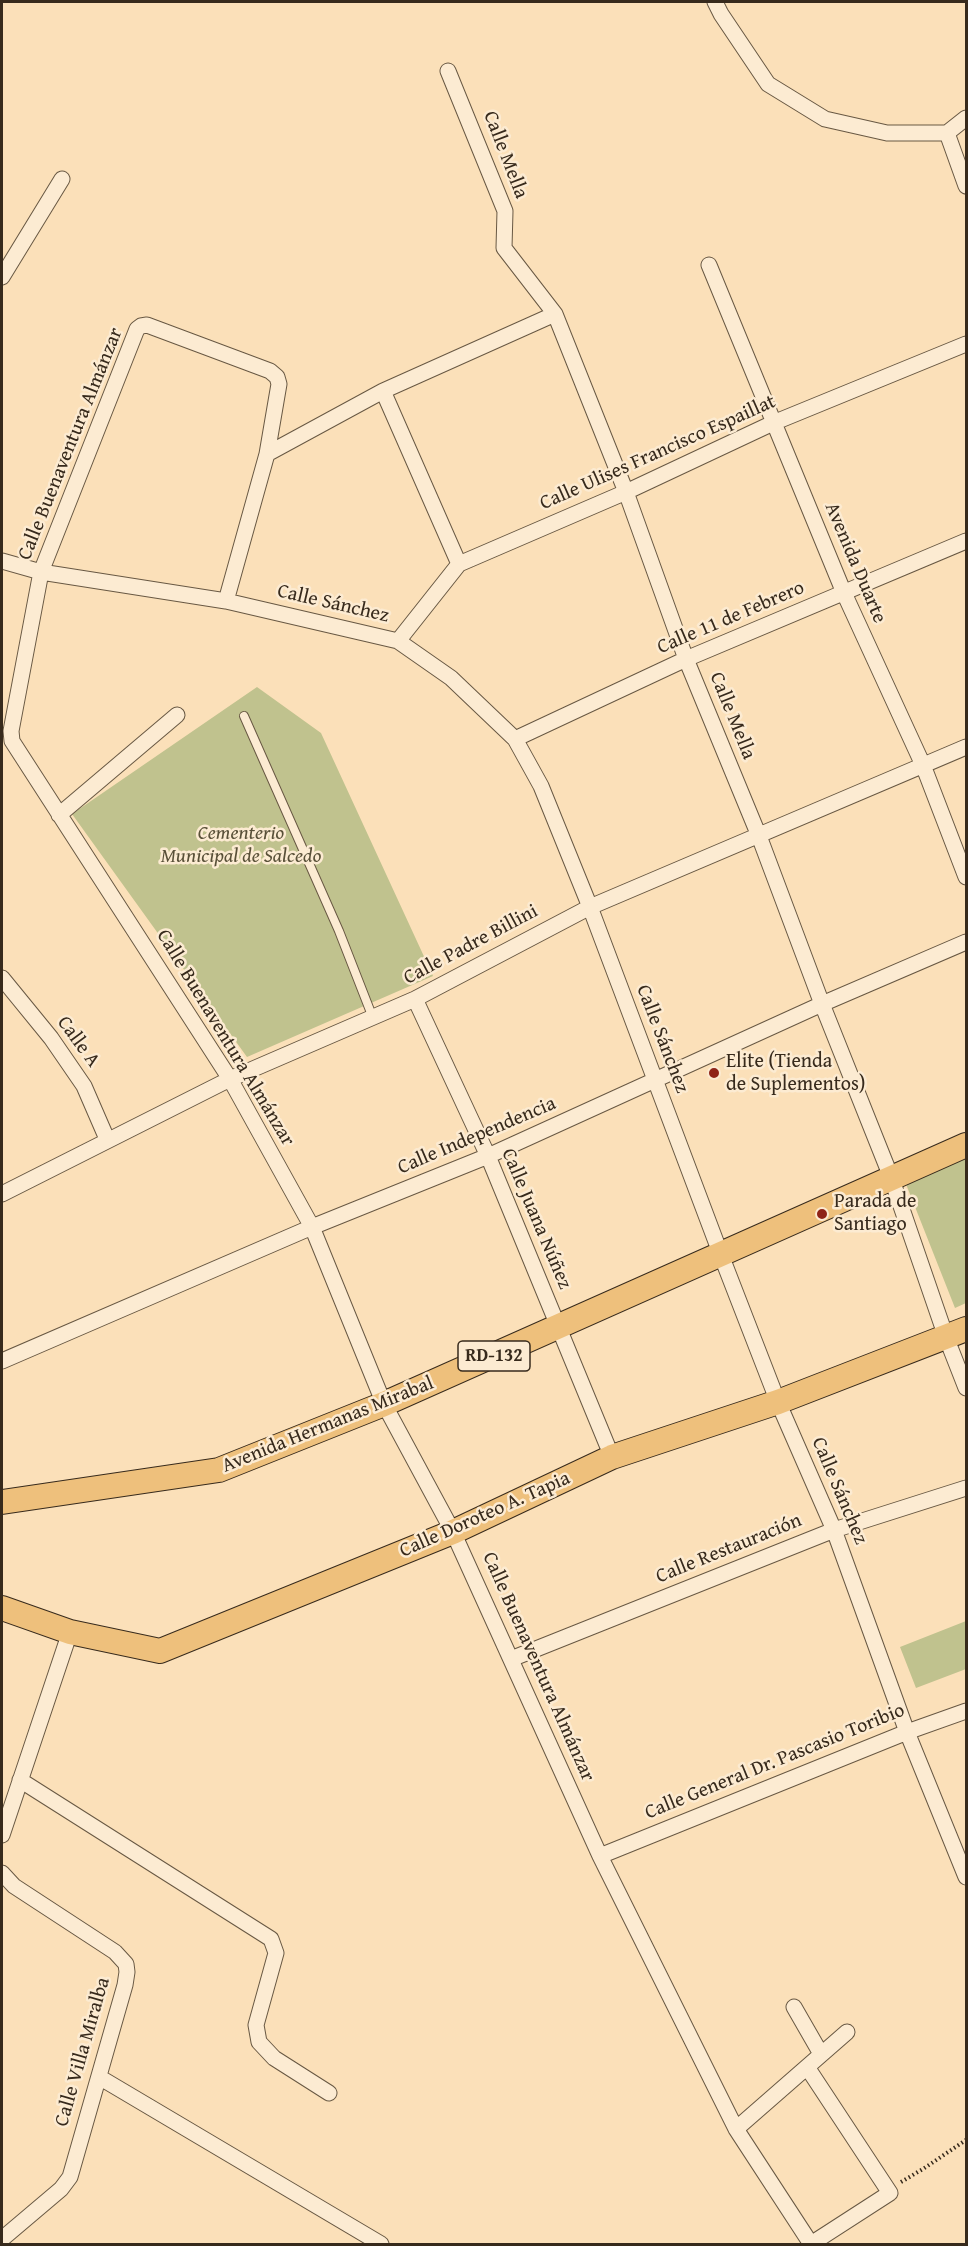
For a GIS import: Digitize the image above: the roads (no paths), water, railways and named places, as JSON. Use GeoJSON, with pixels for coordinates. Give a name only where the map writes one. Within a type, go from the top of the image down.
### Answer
{"type":"FeatureCollection","features":[{"type":"Feature","properties":{"kind":"main road","name":"Avenida Hermanas Mirabal"},"geometry":{"type":"LineString","coordinates":[[2,1503],[219,1470],[384,1404],[966,1144]]}},
{"type":"Feature","properties":{"kind":"main road","name":"Calle Doroteo A. Tapia"},"geometry":{"type":"LineString","coordinates":[[2,1608],[70,1632],[160,1651],[453,1532],[612,1457],[778,1402],[956,1333]]}},
{"type":"Feature","properties":{"kind":"street"},"geometry":{"type":"LineString","coordinates":[[715,2],[768,84],[825,118],[887,133],[947,132],[966,118]]}},
{"type":"Feature","properties":{"kind":"street","name":"Calle Mella"},"geometry":{"type":"LineString","coordinates":[[448,71],[506,211],[504,248],[555,314],[626,492],[687,659],[759,836],[822,1004],[956,1333],[966,1388]]}},
{"type":"Feature","properties":{"kind":"street"},"geometry":{"type":"LineString","coordinates":[[947,132],[966,186]]}},
{"type":"Feature","properties":{"kind":"street"},"geometry":{"type":"LineString","coordinates":[[2,277],[62,179]]}},
{"type":"Feature","properties":{"kind":"street","name":"Avenida Duarte"},"geometry":{"type":"LineString","coordinates":[[708,265],[844,593],[922,765],[966,877]]}},
{"type":"Feature","properties":{"kind":"street"},"geometry":{"type":"LineString","coordinates":[[226,601],[267,454],[383,391],[555,314]]}},
{"type":"Feature","properties":{"kind":"street","name":"Calle Buenaventura Almánzar"},"geometry":{"type":"LineString","coordinates":[[267,454],[279,384],[277,377],[270,370],[147,326],[141,326],[133,340],[41,572],[11,731],[12,741],[230,1079],[312,1227],[384,1404],[453,1532],[600,1856],[736,2129],[811,2244]]}},
{"type":"Feature","properties":{"kind":"street","name":"Calle Ulises Francisco Espaillat"},"geometry":{"type":"LineString","coordinates":[[398,641],[459,564],[626,492],[773,423],[966,344]]}},
{"type":"Feature","properties":{"kind":"street"},"geometry":{"type":"LineString","coordinates":[[383,391],[459,564]]}},
{"type":"Feature","properties":{"kind":"street","name":"Calle 11 de Febrero"},"geometry":{"type":"LineString","coordinates":[[515,739],[687,659],[966,541]]}},
{"type":"Feature","properties":{"kind":"street","name":"Calle Sánchez"},"geometry":{"type":"LineString","coordinates":[[2,561],[41,572],[226,601],[398,641],[451,678],[515,739],[541,786],[590,907],[721,1255],[778,1402],[834,1530],[906,1732],[966,1877]]}},
{"type":"Feature","properties":{"kind":"street"},"geometry":{"type":"LineString","coordinates":[[59,815],[177,715]]}},
{"type":"Feature","properties":{"kind":"street","name":"Calle Padre Billini"},"geometry":{"type":"LineString","coordinates":[[2,1194],[230,1079],[415,999],[590,907],[966,747]]}},
{"type":"Feature","properties":{"kind":"street","name":"Calle Independencia"},"geometry":{"type":"LineString","coordinates":[[2,1361],[312,1227],[488,1156],[822,1004],[966,942]]}},
{"type":"Feature","properties":{"kind":"street","name":"Calle A"},"geometry":{"type":"LineString","coordinates":[[2,978],[51,1038],[84,1086],[108,1139]]}},
{"type":"Feature","properties":{"kind":"street","name":"Calle Juana Núñez"},"geometry":{"type":"LineString","coordinates":[[415,999],[488,1156],[612,1457]]}},
{"type":"Feature","properties":{"kind":"street","name":"Calle Restauración"},"geometry":{"type":"LineString","coordinates":[[511,1659],[834,1530],[966,1488]]}},
{"type":"Feature","properties":{"kind":"street"},"geometry":{"type":"LineString","coordinates":[[2,1835],[70,1632]]}},
{"type":"Feature","properties":{"kind":"street","name":"Calle General Dr. Pascasio Toribio"},"geometry":{"type":"LineString","coordinates":[[600,1856],[906,1732],[966,1711]]}},
{"type":"Feature","properties":{"kind":"street"},"geometry":{"type":"LineString","coordinates":[[20,1780],[264,1932],[271,1939],[276,1953],[256,2025],[259,2042],[274,2058],[329,2093]]}},
{"type":"Feature","properties":{"kind":"street","name":"Calle Villa Miralba"},"geometry":{"type":"LineString","coordinates":[[2,1873],[14,1886],[115,1952],[126,1964],[125,1985],[66,2183],[2,2239]]}},
{"type":"Feature","properties":{"kind":"street"},"geometry":{"type":"LineString","coordinates":[[794,2007],[821,2054]]}},
{"type":"Feature","properties":{"kind":"street"},"geometry":{"type":"LineString","coordinates":[[736,2129],[847,2032]]}},
{"type":"Feature","properties":{"kind":"street"},"geometry":{"type":"LineString","coordinates":[[807,2067],[890,2193],[811,2244]]}},
{"type":"Feature","properties":{"kind":"street"},"geometry":{"type":"LineString","coordinates":[[99,2077],[381,2244]]}},
{"type":"Feature","properties":{"kind":"lane"},"geometry":{"type":"LineString","coordinates":[[244,716],[339,931],[373,1018]]}},
{"type":"Feature","properties":{"kind":"place","name":"Elite (Tienda de Suplementos)"},"geometry":{"type":"Point","coordinates":[714,1073]}},
{"type":"Feature","properties":{"kind":"place","name":"Parada de Santiago"},"geometry":{"type":"Point","coordinates":[822,1214]}},
{"type":"Feature","properties":{"kind":"park label","name":"Cementerio Municipal de Salcedo"},"geometry":{"type":"Point","coordinates":[241,846]}}]}
